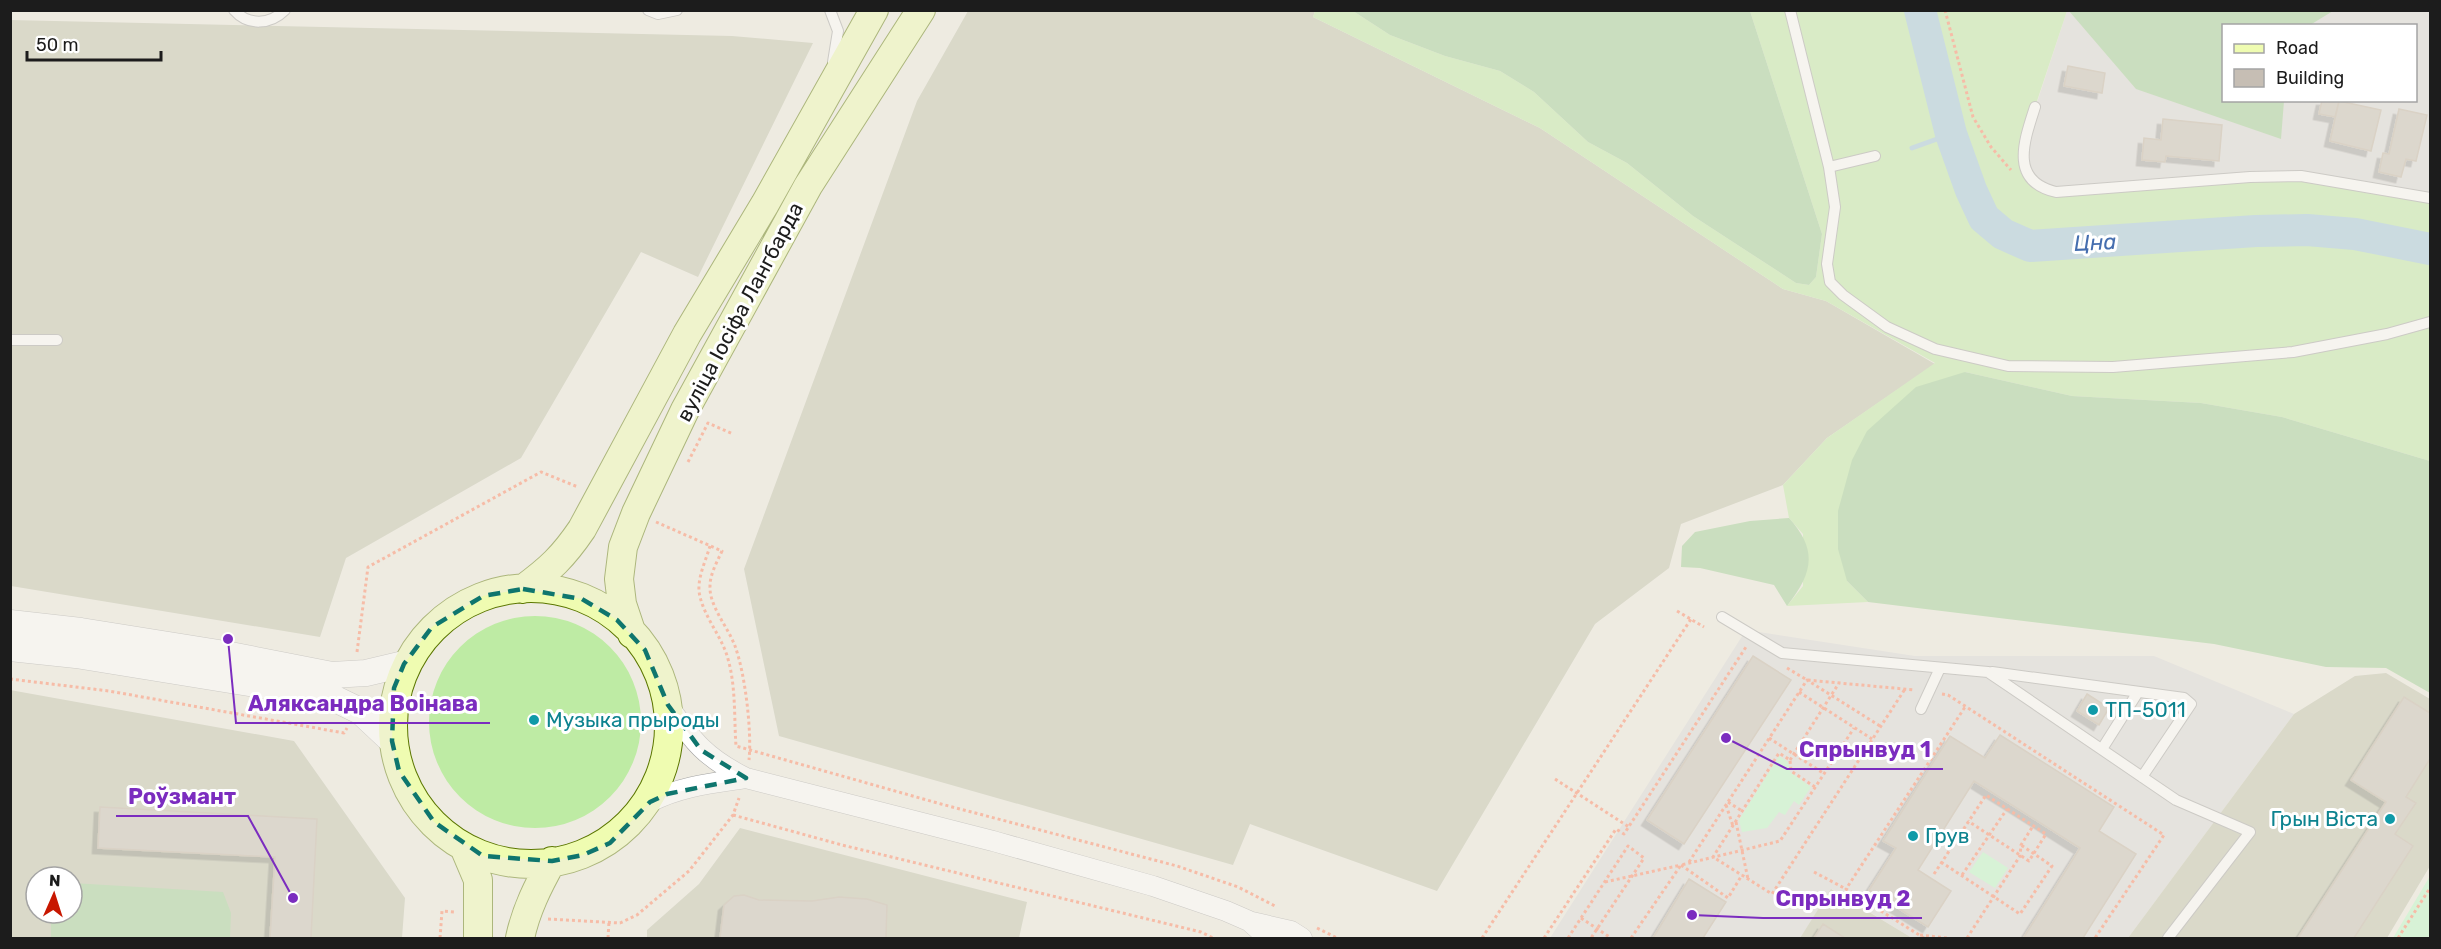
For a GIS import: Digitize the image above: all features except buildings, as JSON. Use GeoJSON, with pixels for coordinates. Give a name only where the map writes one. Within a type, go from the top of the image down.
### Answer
{"type":"FeatureCollection","features":[{"type":"Feature","properties":{"kind":"main road","name":"вуліца Іосіфа Лангбарда"},"geometry":{"type":"LineString","coordinates":[[523,589],[546,573],[565,555],[582,529],[687,334],[765,204],[874,10]]}},
{"type":"Feature","properties":{"kind":"main road","name":"вуліца Іосіфа Лангбарда"},"geometry":{"type":"LineString","coordinates":[[632,634],[622,604],[619,579],[623,547],[636,513],[686,410],[808,186],[921,10]]}},
{"type":"Feature","properties":{"kind":"main road"},"geometry":{"type":"LineString","coordinates":[[523,589],[543,590],[582,599],[601,608],[632,634],[655,667],[668,705],[670,725],[668,755],[660,784],[638,819],[609,843],[583,855],[552,861],[507,861],[483,856],[464,847],[434,822],[414,797],[399,771],[392,741],[394,688],[404,664],[418,642],[447,614],[483,596],[523,589]]}},
{"type":"Feature","properties":{"kind":"main road"},"geometry":{"type":"LineString","coordinates":[[464,847],[478,880],[478,939]]}},
{"type":"Feature","properties":{"kind":"main road"},"geometry":{"type":"LineString","coordinates":[[520,939],[525,917],[552,861]]}},
{"type":"Feature","properties":{"kind":"street"},"geometry":{"type":"LineString","coordinates":[[808,186],[876,60],[906,10]]}},
{"type":"Feature","properties":{"kind":"street"},"geometry":{"type":"LineString","coordinates":[[10,623],[92,633],[225,654],[332,675],[366,673],[404,664]]}},
{"type":"Feature","properties":{"kind":"street"},"geometry":{"type":"LineString","coordinates":[[10,648],[88,657],[329,696],[360,711],[392,741]]}},
{"type":"Feature","properties":{"kind":"street"},"geometry":{"type":"LineString","coordinates":[[668,705],[701,750],[722,766],[746,778],[982,838],[1153,886],[1249,921],[1291,932],[1302,939]]}},
{"type":"Feature","properties":{"kind":"street"},"geometry":{"type":"LineString","coordinates":[[650,802],[689,787],[746,778]]}},
{"type":"Feature","properties":{"kind":"street"},"geometry":{"type":"LineString","coordinates":[[1249,921],[1268,939]]}},
{"type":"Feature","properties":{"kind":"lane"},"geometry":{"type":"LineString","coordinates":[[234,10],[247,20],[258,22],[269,21],[285,10]]}},
{"type":"Feature","properties":{"kind":"lane"},"geometry":{"type":"LineString","coordinates":[[648,10],[658,14],[677,10]]}},
{"type":"Feature","properties":{"kind":"lane"},"geometry":{"type":"LineString","coordinates":[[805,131],[811,106],[834,60],[838,32],[830,10]]}},
{"type":"Feature","properties":{"kind":"lane"},"geometry":{"type":"LineString","coordinates":[[1790,10],[1828,167],[1835,207],[1827,264],[1830,282],[1843,295],[1887,327],[1935,349],[2008,366],[2113,367],[2293,352],[2387,334],[2430,322]]}},
{"type":"Feature","properties":{"kind":"lane"},"geometry":{"type":"LineString","coordinates":[[2035,107],[2024,142],[2023,160],[2026,171],[2033,181],[2043,189],[2056,192],[2239,178],[2301,176],[2430,198]]}},
{"type":"Feature","properties":{"kind":"lane"},"geometry":{"type":"LineString","coordinates":[[1828,167],[1875,156]]}},
{"type":"Feature","properties":{"kind":"lane"},"geometry":{"type":"LineString","coordinates":[[10,340],[57,340]]}},
{"type":"Feature","properties":{"kind":"lane"},"geometry":{"type":"LineString","coordinates":[[1722,617],[1782,653],[1988,672],[2184,698],[2191,704],[2142,777]]}},
{"type":"Feature","properties":{"kind":"lane"},"geometry":{"type":"LineString","coordinates":[[1922,709],[1940,668]]}},
{"type":"Feature","properties":{"kind":"lane"},"geometry":{"type":"LineString","coordinates":[[1988,672],[2176,800],[2250,832],[2168,939]]}},
{"type":"Feature","properties":{"kind":"lane"},"geometry":{"type":"LineString","coordinates":[[2102,749],[2138,692]]}},
{"type":"Feature","properties":{"kind":"path"},"geometry":{"type":"LineString","coordinates":[[1945,10],[1973,117],[1991,147],[2017,176],[2026,183],[2043,189]]}},
{"type":"Feature","properties":{"kind":"path"},"geometry":{"type":"LineString","coordinates":[[688,462],[708,423],[733,434]]}},
{"type":"Feature","properties":{"kind":"path"},"geometry":{"type":"LineString","coordinates":[[710,546],[702,570],[699,590],[704,607],[728,659],[734,694],[736,746],[941,804],[1177,866],[1238,887]]}},
{"type":"Feature","properties":{"kind":"path"},"geometry":{"type":"LineString","coordinates":[[1677,611],[1704,627]]}},
{"type":"Feature","properties":{"kind":"path"},"geometry":{"type":"LineString","coordinates":[[1482,939],[1691,619]]}},
{"type":"Feature","properties":{"kind":"path"},"geometry":{"type":"LineString","coordinates":[[1544,939],[1616,829],[1624,834],[1629,827],[1748,644]]}},
{"type":"Feature","properties":{"kind":"path"},"geometry":{"type":"LineString","coordinates":[[1778,662],[1881,726]]}},
{"type":"Feature","properties":{"kind":"path"},"geometry":{"type":"LineString","coordinates":[[1807,680],[1948,695],[2164,836],[2095,939]]}},
{"type":"Feature","properties":{"kind":"path"},"geometry":{"type":"LineString","coordinates":[[1689,862],[1807,680]]}},
{"type":"Feature","properties":{"kind":"path"},"geometry":{"type":"LineString","coordinates":[[1815,786],[1791,771],[1790,760],[1839,683]]}},
{"type":"Feature","properties":{"kind":"path"},"geometry":{"type":"LineString","coordinates":[[1713,857],[1772,894],[1905,689]]}},
{"type":"Feature","properties":{"kind":"path"},"geometry":{"type":"LineString","coordinates":[[1799,692],[1872,740]]}},
{"type":"Feature","properties":{"kind":"path"},"geometry":{"type":"LineString","coordinates":[[1846,889],[1966,707]]}},
{"type":"Feature","properties":{"kind":"path"},"geometry":{"type":"LineString","coordinates":[[1605,882],[1780,841],[1854,728]]}},
{"type":"Feature","properties":{"kind":"path"},"geometry":{"type":"LineString","coordinates":[[1769,738],[1824,773]]}},
{"type":"Feature","properties":{"kind":"path"},"geometry":{"type":"LineString","coordinates":[[637,915],[689,871],[733,815],[746,778],[750,749]]}},
{"type":"Feature","properties":{"kind":"path"},"geometry":{"type":"LineString","coordinates":[[1713,857],[1779,753],[1790,760]]}},
{"type":"Feature","properties":{"kind":"path"},"geometry":{"type":"LineString","coordinates":[[1555,778],[1629,827]]}},
{"type":"Feature","properties":{"kind":"path"},"geometry":{"type":"LineString","coordinates":[[1934,874],[1941,862],[1968,821],[1986,795],[2046,834],[2029,861],[1968,821]]}},
{"type":"Feature","properties":{"kind":"path"},"geometry":{"type":"LineString","coordinates":[[1727,803],[1742,811]]}},
{"type":"Feature","properties":{"kind":"path"},"geometry":{"type":"LineString","coordinates":[[1727,803],[1733,826]]}},
{"type":"Feature","properties":{"kind":"path"},"geometry":{"type":"LineString","coordinates":[[1962,876],[2007,809]]}},
{"type":"Feature","properties":{"kind":"path"},"geometry":{"type":"LineString","coordinates":[[733,815],[1201,932],[1213,939]]}},
{"type":"Feature","properties":{"kind":"path"},"geometry":{"type":"LineString","coordinates":[[1736,821],[1748,879]]}},
{"type":"Feature","properties":{"kind":"path"},"geometry":{"type":"LineString","coordinates":[[1966,939],[2020,856],[2021,845],[2033,826]]}},
{"type":"Feature","properties":{"kind":"path"},"geometry":{"type":"LineString","coordinates":[[1941,862],[2020,914],[2052,866],[2021,845]]}},
{"type":"Feature","properties":{"kind":"path"},"geometry":{"type":"LineString","coordinates":[[1568,939],[1628,846],[1644,858],[1591,939]]}},
{"type":"Feature","properties":{"kind":"path"},"geometry":{"type":"LineString","coordinates":[[1681,865],[1728,898],[1742,875]]}},
{"type":"Feature","properties":{"kind":"path"},"geometry":{"type":"LineString","coordinates":[[1631,939],[1681,865]]}},
{"type":"Feature","properties":{"kind":"path"},"geometry":{"type":"LineString","coordinates":[[1814,872],[1846,889],[1924,939]]}},
{"type":"Feature","properties":{"kind":"path"},"geometry":{"type":"LineString","coordinates":[[2398,939],[2430,888]]}},
{"type":"Feature","properties":{"kind":"path"},"geometry":{"type":"LineString","coordinates":[[440,939],[442,911]]}},
{"type":"Feature","properties":{"kind":"path"},"geometry":{"type":"LineString","coordinates":[[1581,918],[1611,939]]}},
{"type":"Feature","properties":{"kind":"path"},"geometry":{"type":"LineString","coordinates":[[608,939],[609,922]]}},
{"type":"Feature","properties":{"kind":"path"},"geometry":{"type":"LineString","coordinates":[[1918,934],[1947,939]]}},
{"type":"Feature","properties":{"kind":"highlighted area"},"geometry":{"type":"Polygon","coordinates":[[[523,589],[582,599],[617,620],[645,650],[668,705],[701,750],[746,778],[667,794],[650,802],[610,843],[583,855],[552,861],[483,856],[434,822],[399,771],[392,741],[394,688],[404,664],[432,627],[483,596],[523,589]]]}},
{"type":"Feature","properties":{"kind":"shaded area"},"geometry":{"type":"Polygon","coordinates":[[[968,11],[1315,11],[1313,17],[1540,128],[1783,289],[1826,301],[1935,364],[1827,438],[1783,485],[1681,524],[1669,568],[1595,624],[1437,891],[1250,824],[1233,865],[779,736],[744,569],[917,101],[968,11]]]}},
{"type":"Feature","properties":{"kind":"shaded area"},"geometry":{"type":"Polygon","coordinates":[[[2067,11],[2430,11],[2430,198],[2056,192],[2033,181],[2024,142],[2067,11]]]}},
{"type":"Feature","properties":{"kind":"shaded area"},"geometry":{"type":"Polygon","coordinates":[[[10,20],[732,36],[813,43],[698,277],[641,252],[521,458],[346,558],[320,637],[11,586],[10,20]]]}},
{"type":"Feature","properties":{"kind":"shaded area"},"geometry":{"type":"Polygon","coordinates":[[[1746,630],[1915,656],[2154,656],[2294,714],[2128,938],[1912,938],[1832,889],[1800,938],[1550,938],[1746,630]]]}},
{"type":"Feature","properties":{"kind":"shaded area"},"geometry":{"type":"Polygon","coordinates":[[[2386,673],[2430,699],[2430,866],[2387,938],[2128,938],[2294,714],[2355,676],[2386,673]]]}},
{"type":"Feature","properties":{"kind":"shaded area"},"geometry":{"type":"Polygon","coordinates":[[[10,690],[294,741],[405,898],[402,938],[11,938],[10,690]]]}},
{"type":"Feature","properties":{"kind":"shaded area"},"geometry":{"type":"Polygon","coordinates":[[[740,828],[1027,902],[1019,938],[647,938],[647,930],[699,884],[740,828]]]}},
{"type":"Feature","properties":{"kind":"shaded area"},"geometry":{"type":"Polygon","coordinates":[[[1831,889],[1912,938],[1800,938],[1831,889]]]}},
{"type":"Feature","properties":{"kind":"green space"},"geometry":{"type":"Polygon","coordinates":[[[1315,11],[1353,11],[1390,35],[1445,56],[1500,71],[1534,92],[1588,142],[1627,163],[1693,216],[1796,283],[1809,285],[1816,277],[1822,234],[1750,11],[2067,11],[2035,107],[2023,160],[2043,189],[2282,176],[2430,198],[2430,461],[2282,417],[2201,403],[2072,396],[1965,372],[1847,581],[1868,602],[1787,606],[1803,586],[1803,534],[1789,518],[1783,485],[1827,438],[1935,363],[1826,301],[1783,289],[1540,128],[1313,17],[1315,11]]]}},
{"type":"Feature","properties":{"kind":"green space"},"geometry":{"type":"Polygon","coordinates":[[[1353,11],[1750,11],[1822,234],[1816,277],[1809,285],[1796,283],[1693,216],[1627,163],[1588,142],[1534,92],[1500,71],[1445,56],[1390,35],[1353,11]]]}},
{"type":"Feature","properties":{"kind":"green space"},"geometry":{"type":"Polygon","coordinates":[[[2069,11],[2333,11],[2312,24],[2222,24],[2222,102],[2284,102],[2281,139],[2136,89],[2069,11]]]}},
{"type":"Feature","properties":{"kind":"green space"},"geometry":{"type":"Polygon","coordinates":[[[1965,372],[2072,396],[2201,403],[2282,417],[2430,461],[2430,693],[2386,668],[2326,667],[2214,644],[1868,602],[1847,581],[1838,549],[1838,511],[1852,460],[1867,431],[1916,387],[1965,372]]]}},
{"type":"Feature","properties":{"kind":"green space"},"geometry":{"type":"Polygon","coordinates":[[[1789,518],[1805,541],[1809,562],[1802,583],[1787,606],[1774,585],[1700,568],[1681,567],[1682,546],[1695,532],[1750,521],[1789,518]]]}},
{"type":"Feature","properties":{"kind":"green space"},"geometry":{"type":"Polygon","coordinates":[[[535,616],[556,618],[575,624],[594,634],[610,647],[623,663],[633,682],[639,701],[641,722],[639,743],[633,762],[623,781],[610,797],[594,810],[575,820],[556,826],[535,828],[514,826],[495,820],[476,810],[460,797],[447,781],[437,762],[431,743],[429,722],[431,701],[437,682],[447,663],[460,647],[476,634],[495,624],[514,618],[535,616]]]}},
{"type":"Feature","properties":{"kind":"green space"},"geometry":{"type":"Polygon","coordinates":[[[1779,756],[1788,762],[1790,772],[1811,787],[1799,805],[1794,801],[1785,815],[1779,812],[1767,828],[1742,832],[1739,820],[1779,756]]]}},
{"type":"Feature","properties":{"kind":"green space"},"geometry":{"type":"Polygon","coordinates":[[[1983,852],[2008,868],[1995,888],[1969,872],[1983,852]]]}},
{"type":"Feature","properties":{"kind":"green space"},"geometry":{"type":"Polygon","coordinates":[[[2430,876],[2430,938],[2393,938],[2430,876]]]}},
{"type":"Feature","properties":{"kind":"green space"},"geometry":{"type":"Polygon","coordinates":[[[84,884],[223,892],[231,913],[230,938],[51,938],[51,925],[84,925],[84,884]]]}},
{"type":"Feature","properties":{"kind":"waterway","name":"Цна"},"geometry":{"type":"LineString","coordinates":[[1920,10],[1951,134],[1971,190],[1984,218],[2003,234],[2030,246],[2256,231],[2307,230],[2355,234],[2430,249]]}},
{"type":"Feature","properties":{"kind":"waterway"},"geometry":{"type":"LineString","coordinates":[[1912,148],[1951,134]]}},
{"type":"Feature","properties":{"kind":"place","name":"Аляксандра Воінава"},"geometry":{"type":"Point","coordinates":[228,639]}},
{"type":"Feature","properties":{"kind":"place","name":"ТП-5011"},"geometry":{"type":"Point","coordinates":[2093,710]}},
{"type":"Feature","properties":{"kind":"place","name":"Музыка прыроды"},"geometry":{"type":"Point","coordinates":[534,720]}},
{"type":"Feature","properties":{"kind":"place","name":"Спрынвуд 1"},"geometry":{"type":"Point","coordinates":[1726,738]}},
{"type":"Feature","properties":{"kind":"place","name":"Грын Вiста"},"geometry":{"type":"Point","coordinates":[2390,819]}},
{"type":"Feature","properties":{"kind":"place","name":"Грув"},"geometry":{"type":"Point","coordinates":[1913,836]}},
{"type":"Feature","properties":{"kind":"place","name":"Роўзмант"},"geometry":{"type":"Point","coordinates":[293,898]}},
{"type":"Feature","properties":{"kind":"place","name":"Спрынвуд 2"},"geometry":{"type":"Point","coordinates":[1692,915]}}]}
